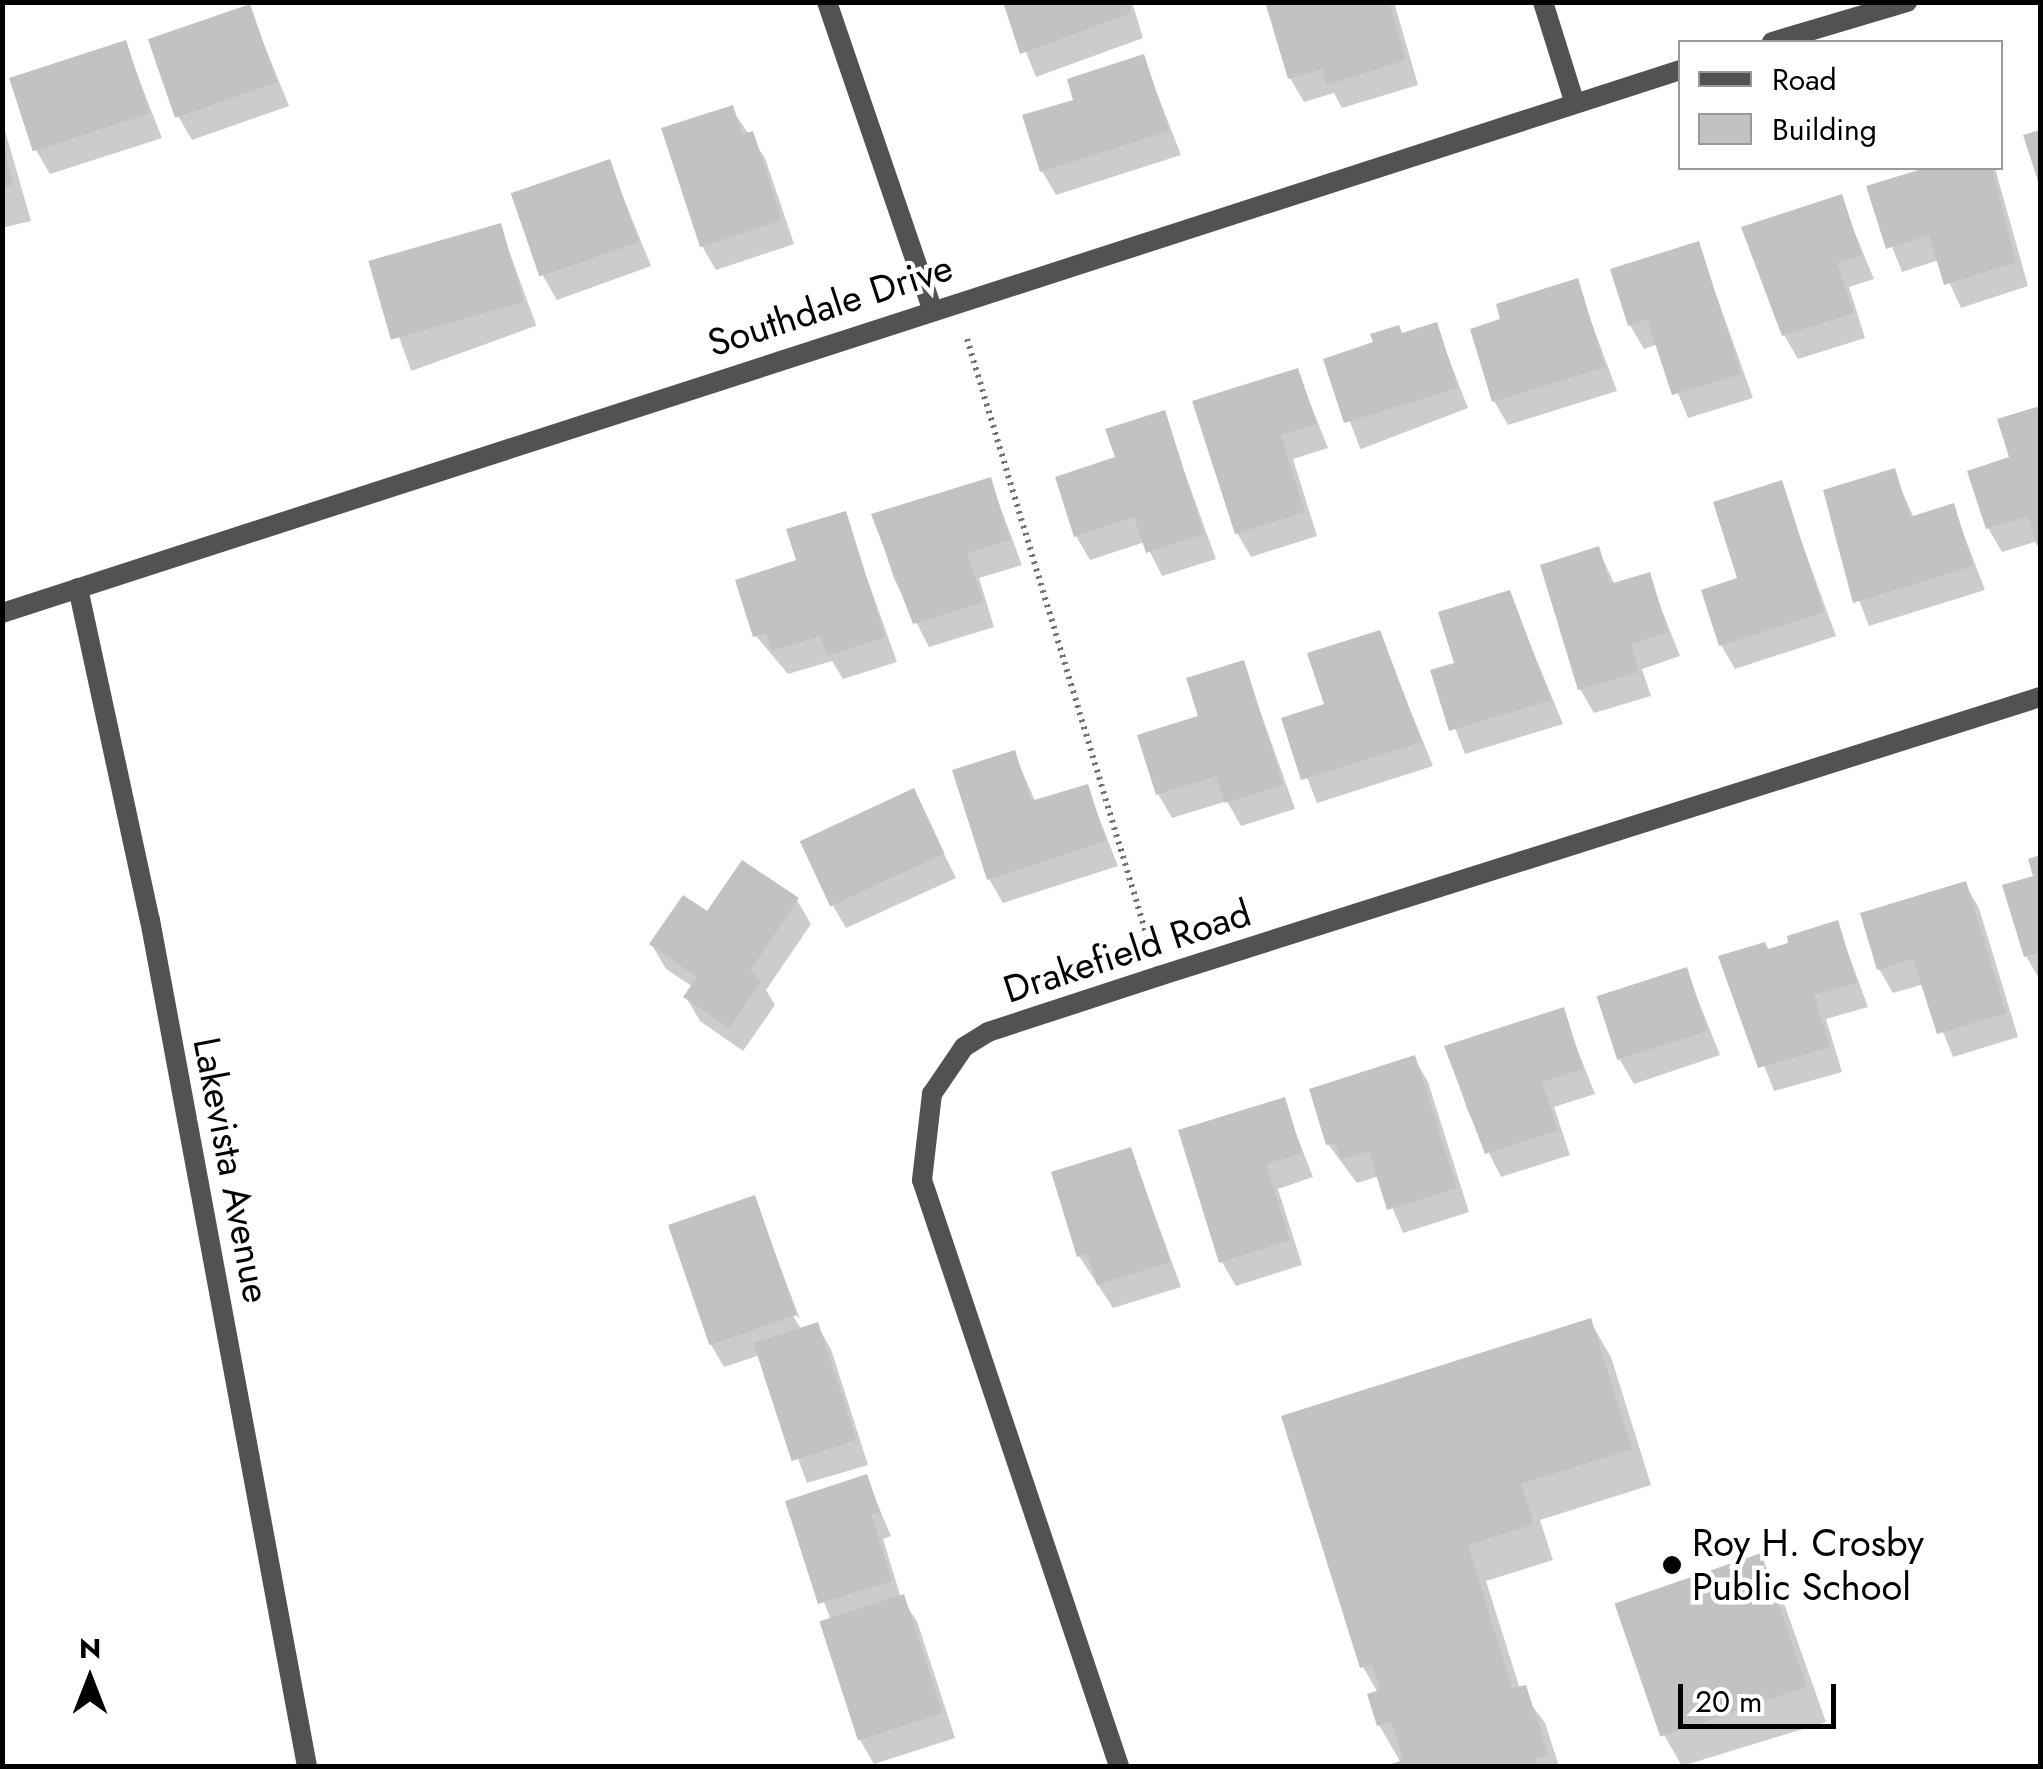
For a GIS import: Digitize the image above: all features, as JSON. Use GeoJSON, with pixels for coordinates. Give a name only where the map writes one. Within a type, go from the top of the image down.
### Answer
{"type":"FeatureCollection","features":[{"type":"Feature","properties":{"kind":"street"},"geometry":{"type":"LineString","coordinates":[[827,2],[932,308]]}},
{"type":"Feature","properties":{"kind":"street"},"geometry":{"type":"LineString","coordinates":[[1543,2],[1574,101]]}},
{"type":"Feature","properties":{"kind":"street"},"geometry":{"type":"LineString","coordinates":[[1779,40],[1907,2]]}},
{"type":"Feature","properties":{"kind":"street","name":"Southdale Drive"},"geometry":{"type":"LineString","coordinates":[[2,613],[932,308],[1678,71]]}},
{"type":"Feature","properties":{"kind":"street","name":"Lakevista Avenue"},"geometry":{"type":"LineString","coordinates":[[78,588],[150,920],[307,1766]]}},
{"type":"Feature","properties":{"kind":"street","name":"Drakefield Road"},"geometry":{"type":"LineString","coordinates":[[1119,1766],[922,1180],[923,1133],[932,1094],[964,1046],[988,1032],[1159,976],[2040,697]]}},
{"type":"Feature","properties":{"kind":"path"},"geometry":{"type":"LineString","coordinates":[[932,308],[972,344],[1159,976]]}},
{"type":"Feature","properties":{"kind":"building"},"geometry":{"type":"Polygon","coordinates":[[[1003,2],[1128,2],[1131,13],[1020,54],[1003,2]]]}},
{"type":"Feature","properties":{"kind":"building"},"geometry":{"type":"Polygon","coordinates":[[[1389,2],[1406,60],[1326,85],[1322,69],[1288,79],[1266,5],[1389,2]]]}},
{"type":"Feature","properties":{"kind":"building"},"geometry":{"type":"Polygon","coordinates":[[[250,4],[277,82],[175,118],[148,39],[250,4]]]}},
{"type":"Feature","properties":{"kind":"building"},"geometry":{"type":"Polygon","coordinates":[[[126,40],[150,113],[33,151],[9,78],[126,40]]]}},
{"type":"Feature","properties":{"kind":"building"},"geometry":{"type":"Polygon","coordinates":[[[1144,54],[1169,131],[1040,172],[1022,115],[1073,100],[1067,79],[1144,54]]]}},
{"type":"Feature","properties":{"kind":"building"},"geometry":{"type":"Polygon","coordinates":[[[733,105],[742,134],[753,131],[782,220],[700,247],[661,128],[733,105]]]}},
{"type":"Feature","properties":{"kind":"building"},"geometry":{"type":"Polygon","coordinates":[[[2040,130],[2040,187],[2023,135],[2040,130]]]}},
{"type":"Feature","properties":{"kind":"building"},"geometry":{"type":"Polygon","coordinates":[[[2,151],[13,185],[2,188],[2,151]]]}},
{"type":"Feature","properties":{"kind":"building"},"geometry":{"type":"Polygon","coordinates":[[[610,159],[639,242],[539,276],[511,193],[610,159]]]}},
{"type":"Feature","properties":{"kind":"building"},"geometry":{"type":"Polygon","coordinates":[[[1918,170],[1993,170],[2016,262],[1944,285],[1929,235],[1886,249],[1866,186],[1918,170]]]}},
{"type":"Feature","properties":{"kind":"building"},"geometry":{"type":"Polygon","coordinates":[[[1842,194],[1862,255],[1837,263],[1854,313],[1782,336],[1741,227],[1842,194]]]}},
{"type":"Feature","properties":{"kind":"building"},"geometry":{"type":"Polygon","coordinates":[[[501,223],[524,302],[391,340],[368,261],[501,223]]]}},
{"type":"Feature","properties":{"kind":"building"},"geometry":{"type":"Polygon","coordinates":[[[1699,241],[1741,374],[1672,395],[1647,319],[1628,326],[1610,269],[1699,241]]]}},
{"type":"Feature","properties":{"kind":"building"},"geometry":{"type":"Polygon","coordinates":[[[1578,278],[1605,367],[1492,402],[1470,329],[1500,319],[1496,304],[1578,278]]]}},
{"type":"Feature","properties":{"kind":"building"},"geometry":{"type":"Polygon","coordinates":[[[1437,322],[1458,388],[1344,423],[1323,359],[1373,342],[1370,334],[1399,325],[1402,333],[1437,322]]]}},
{"type":"Feature","properties":{"kind":"building"},"geometry":{"type":"Polygon","coordinates":[[[1298,368],[1317,424],[1281,435],[1305,512],[1235,534],[1192,401],[1298,368]]]}},
{"type":"Feature","properties":{"kind":"building"},"geometry":{"type":"Polygon","coordinates":[[[2040,406],[2037,546],[2028,516],[1986,529],[1967,471],[2009,457],[1997,419],[2040,406]]]}},
{"type":"Feature","properties":{"kind":"building"},"geometry":{"type":"Polygon","coordinates":[[[1165,410],[1204,534],[1146,553],[1134,517],[1074,537],[1055,477],[1115,457],[1105,429],[1165,410]]]}},
{"type":"Feature","properties":{"kind":"building"},"geometry":{"type":"Polygon","coordinates":[[[1895,468],[1910,517],[1954,503],[1973,566],[1853,603],[1823,490],[1895,468]]]}},
{"type":"Feature","properties":{"kind":"building"},"geometry":{"type":"Polygon","coordinates":[[[991,477],[1010,540],[967,553],[983,602],[913,624],[871,514],[991,477]]]}},
{"type":"Feature","properties":{"kind":"building"},"geometry":{"type":"Polygon","coordinates":[[[1782,480],[1824,612],[1719,646],[1701,590],[1737,578],[1713,502],[1782,480]]]}},
{"type":"Feature","properties":{"kind":"building"},"geometry":{"type":"Polygon","coordinates":[[[846,511],[885,637],[827,656],[820,636],[772,651],[766,633],[753,637],[735,580],[796,560],[786,529],[846,511]]]}},
{"type":"Feature","properties":{"kind":"building"},"geometry":{"type":"Polygon","coordinates":[[[1599,546],[1610,584],[1650,572],[1668,632],[1631,644],[1639,672],[1578,690],[1540,565],[1599,546]]]}},
{"type":"Feature","properties":{"kind":"building"},"geometry":{"type":"Polygon","coordinates":[[[1510,590],[1551,700],[1449,731],[1430,670],[1454,663],[1438,612],[1510,590]]]}},
{"type":"Feature","properties":{"kind":"building"},"geometry":{"type":"Polygon","coordinates":[[[1380,630],[1422,742],[1301,780],[1281,718],[1324,704],[1307,653],[1380,630]]]}},
{"type":"Feature","properties":{"kind":"building"},"geometry":{"type":"Polygon","coordinates":[[[1244,660],[1283,785],[1225,803],[1216,776],[1156,795],[1137,735],[1198,716],[1186,678],[1244,660]]]}},
{"type":"Feature","properties":{"kind":"building"},"geometry":{"type":"Polygon","coordinates":[[[1015,750],[1031,801],[1088,784],[1106,841],[987,880],[952,770],[1015,750]]]}},
{"type":"Feature","properties":{"kind":"building"},"geometry":{"type":"Polygon","coordinates":[[[914,788],[944,853],[830,907],[800,841],[914,788]]]}},
{"type":"Feature","properties":{"kind":"building"},"geometry":{"type":"Polygon","coordinates":[[[2040,855],[2040,952],[2024,957],[2002,885],[2033,876],[2028,859],[2040,855]]]}},
{"type":"Feature","properties":{"kind":"building"},"geometry":{"type":"Polygon","coordinates":[[[742,860],[799,898],[750,971],[762,981],[729,1028],[683,997],[697,977],[649,944],[683,895],[707,911],[742,860]]]}},
{"type":"Feature","properties":{"kind":"building"},"geometry":{"type":"Polygon","coordinates":[[[1966,881],[2006,1013],[1937,1034],[1913,959],[1877,970],[1860,913],[1966,881]]]}},
{"type":"Feature","properties":{"kind":"building"},"geometry":{"type":"Polygon","coordinates":[[[1838,920],[1857,983],[1814,995],[1830,1047],[1758,1068],[1718,956],[1765,942],[1768,949],[1788,943],[1787,936],[1838,920]]]}},
{"type":"Feature","properties":{"kind":"building"},"geometry":{"type":"Polygon","coordinates":[[[1687,967],[1708,1031],[1617,1060],[1597,996],[1687,967]]]}},
{"type":"Feature","properties":{"kind":"building"},"geometry":{"type":"Polygon","coordinates":[[[1564,1007],[1583,1069],[1542,1082],[1558,1130],[1485,1154],[1444,1046],[1564,1007]]]}},
{"type":"Feature","properties":{"kind":"building"},"geometry":{"type":"Polygon","coordinates":[[[1415,1055],[1457,1188],[1387,1210],[1369,1151],[1341,1160],[1335,1143],[1326,1145],[1309,1089],[1415,1055]]]}},
{"type":"Feature","properties":{"kind":"building"},"geometry":{"type":"Polygon","coordinates":[[[1285,1097],[1302,1153],[1266,1164],[1290,1240],[1219,1263],[1178,1130],[1285,1097]]]}},
{"type":"Feature","properties":{"kind":"building"},"geometry":{"type":"Polygon","coordinates":[[[1131,1147],[1170,1262],[1097,1285],[1087,1253],[1077,1257],[1051,1172],[1131,1147]]]}},
{"type":"Feature","properties":{"kind":"building"},"geometry":{"type":"Polygon","coordinates":[[[755,1195],[796,1315],[709,1345],[668,1225],[755,1195]]]}},
{"type":"Feature","properties":{"kind":"building"},"geometry":{"type":"Polygon","coordinates":[[[1591,1318],[1632,1449],[1521,1484],[1534,1524],[1468,1545],[1512,1688],[1526,1685],[1548,1755],[1535,1759],[1537,1766],[1386,1766],[1403,1760],[1391,1721],[1377,1726],[1367,1694],[1380,1690],[1372,1665],[1360,1668],[1281,1416],[1591,1318]]]}},
{"type":"Feature","properties":{"kind":"building"},"geometry":{"type":"Polygon","coordinates":[[[818,1322],[856,1440],[792,1461],[753,1343],[818,1322]]]}},
{"type":"Feature","properties":{"kind":"building"},"geometry":{"type":"Polygon","coordinates":[[[867,1474],[880,1512],[871,1514],[892,1581],[818,1604],[785,1501],[867,1474]]]}},
{"type":"Feature","properties":{"kind":"building"},"geometry":{"type":"Polygon","coordinates":[[[1761,1553],[1807,1686],[1660,1737],[1614,1603],[1761,1553]]]}},
{"type":"Feature","properties":{"kind":"building"},"geometry":{"type":"Polygon","coordinates":[[[904,1594],[943,1713],[858,1740],[819,1622],[904,1594]]]}},
{"type":"Feature","properties":{"kind":"place","name":"Roy H. Crosby Public School"},"geometry":{"type":"Point","coordinates":[1672,1565]}}]}
